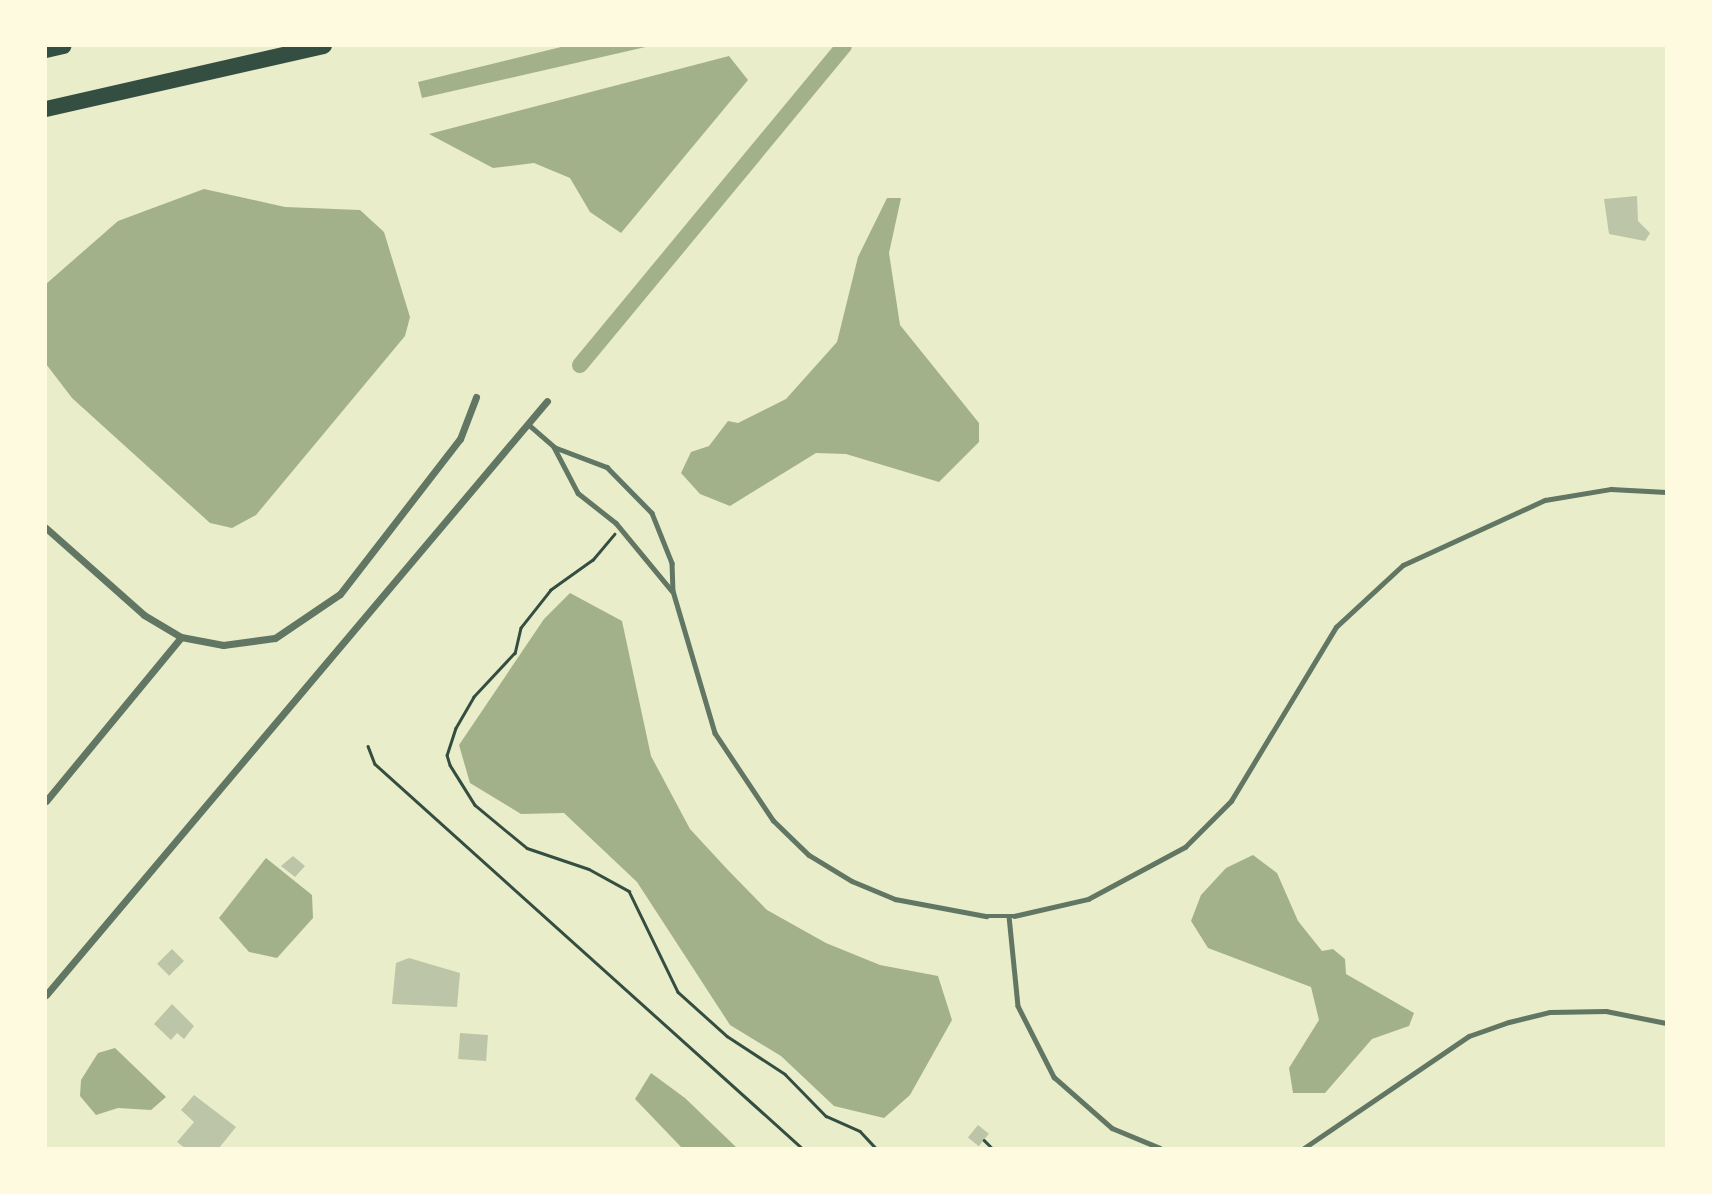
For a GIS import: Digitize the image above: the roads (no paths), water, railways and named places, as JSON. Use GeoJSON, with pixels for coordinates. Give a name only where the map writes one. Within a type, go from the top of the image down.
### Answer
{"type":"FeatureCollection","features":[{"type":"Feature","properties":{"kind":"highway"},"geometry":{"type":"LineString","coordinates":[[46,50],[64,46]]}},
{"type":"Feature","properties":{"kind":"highway"},"geometry":{"type":"LineString","coordinates":[[46,109],[324,46]]}},
{"type":"Feature","properties":{"kind":"street"},"geometry":{"type":"LineString","coordinates":[[46,528],[144,615],[181,637],[223,645],[275,638],[310,619],[340,594],[460,439],[476,397]]}},
{"type":"Feature","properties":{"kind":"street"},"geometry":{"type":"LineString","coordinates":[[46,995],[547,401]]}},
{"type":"Feature","properties":{"kind":"street"},"geometry":{"type":"LineString","coordinates":[[46,801],[181,637]]}},
{"type":"Feature","properties":{"kind":"lane"},"geometry":{"type":"LineString","coordinates":[[528,424],[554,447],[578,493],[620,527],[673,591]]}},
{"type":"Feature","properties":{"kind":"lane"},"geometry":{"type":"LineString","coordinates":[[554,447],[588,457],[638,493],[663,534],[673,591],[715,733],[772,820],[809,855],[895,899],[1009,916],[1124,885],[1185,847],[1231,801],[1329,636],[1403,565],[1545,500],[1611,489],[1667,492]]}},
{"type":"Feature","properties":{"kind":"lane"},"geometry":{"type":"LineString","coordinates":[[1009,916],[1018,1006],[1054,1077],[1112,1128],[1160,1149]]}},
{"type":"Feature","properties":{"kind":"lane"},"geometry":{"type":"LineString","coordinates":[[1304,1149],[1469,1036],[1509,1022],[1550,1012],[1606,1011],[1667,1024]]}},
{"type":"Feature","properties":{"kind":"waterway"},"geometry":{"type":"LineString","coordinates":[[580,365],[844,46]]}}]}
